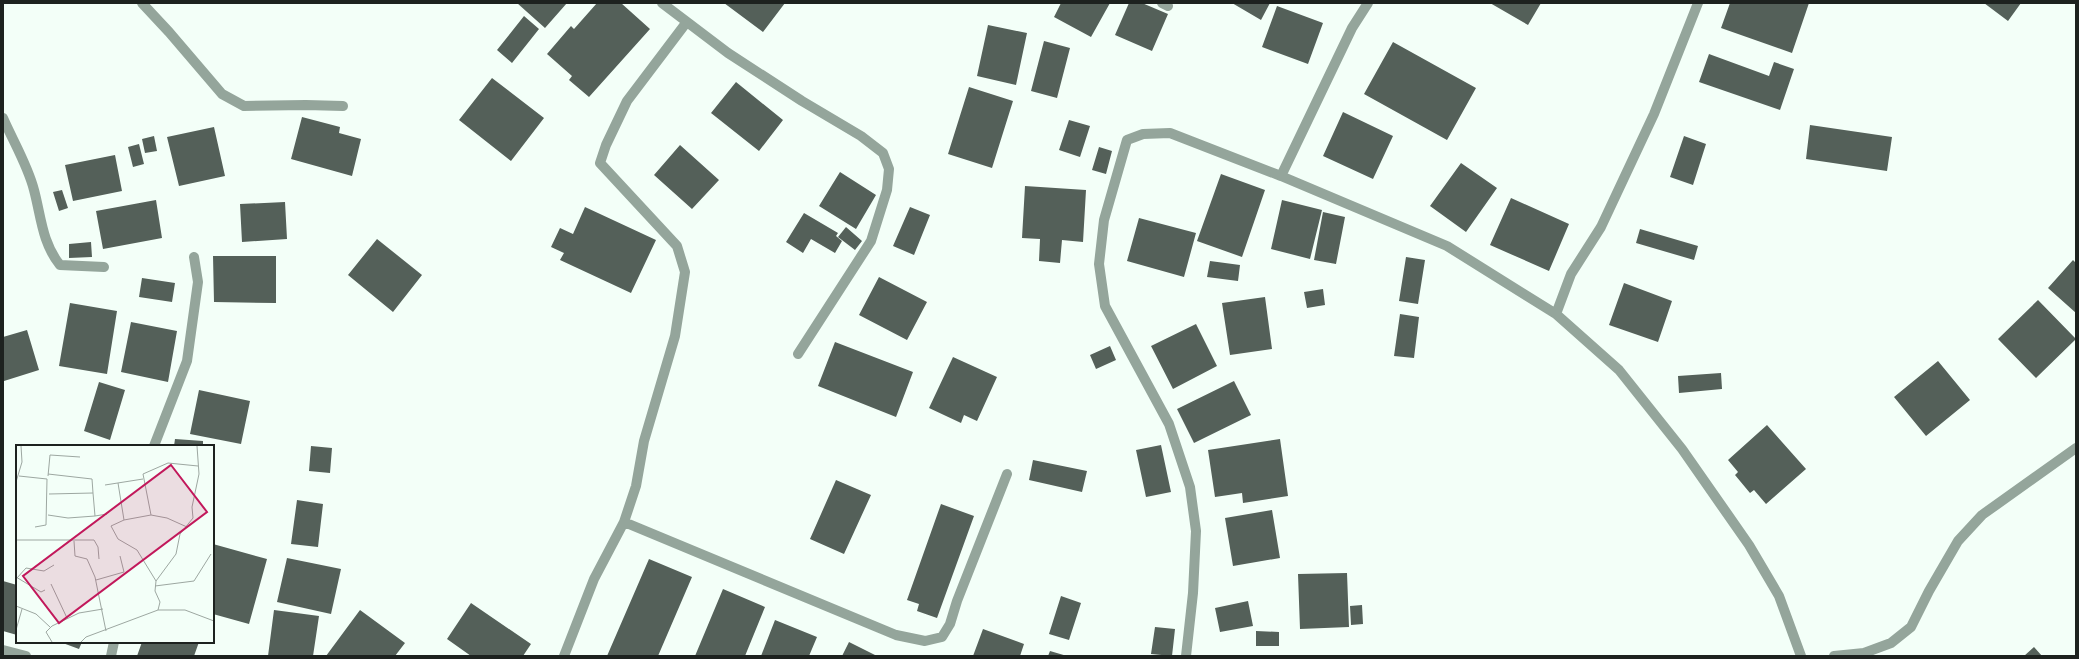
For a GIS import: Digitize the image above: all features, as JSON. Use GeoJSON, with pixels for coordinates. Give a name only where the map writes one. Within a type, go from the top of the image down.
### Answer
{"type":"FeatureCollection","features":[{"type":"Feature","properties":{"kind":"street"},"geometry":{"type":"LineString","coordinates":[[142,3],[222,94],[244,106],[343,106]]}},
{"type":"Feature","properties":{"kind":"street"},"geometry":{"type":"LineString","coordinates":[[662,3],[686,23],[802,101],[861,136],[883,153],[889,169],[887,190],[871,241],[798,354]]}},
{"type":"Feature","properties":{"kind":"street"},"geometry":{"type":"LineString","coordinates":[[1281,176],[1352,28],[1368,3]]}},
{"type":"Feature","properties":{"kind":"street"},"geometry":{"type":"LineString","coordinates":[[1556,314],[1571,274],[1602,228],[1650,121],[1698,3]]}},
{"type":"Feature","properties":{"kind":"street"},"geometry":{"type":"LineString","coordinates":[[564,656],[594,579],[624,522],[636,486],[644,441],[675,336],[685,272],[677,246],[600,163],[606,145],[628,101],[686,23]]}},
{"type":"Feature","properties":{"kind":"street"},"geometry":{"type":"LineString","coordinates":[[3,118],[34,188],[41,224],[51,254],[60,265],[104,267]]}},
{"type":"Feature","properties":{"kind":"street"},"geometry":{"type":"LineString","coordinates":[[1186,656],[1193,593],[1196,531],[1190,487],[1169,424],[1105,306],[1099,264],[1104,220],[1127,140],[1143,134],[1170,133],[1281,176],[1447,246],[1556,314],[1619,370],[1682,449],[1749,545],[1779,596],[1801,656]]}},
{"type":"Feature","properties":{"kind":"street"},"geometry":{"type":"LineString","coordinates":[[154,445],[187,361],[198,282],[194,257]]}},
{"type":"Feature","properties":{"kind":"street"},"geometry":{"type":"LineString","coordinates":[[1834,656],[1864,652],[1892,643],[1911,627],[1929,591],[1958,541],[1982,515],[2076,448]]}},
{"type":"Feature","properties":{"kind":"street"},"geometry":{"type":"LineString","coordinates":[[624,522],[896,635],[925,641],[942,637],[950,624],[957,601],[1007,474]]}},
{"type":"Feature","properties":{"kind":"street"},"geometry":{"type":"LineString","coordinates":[[111,656],[114,643]]}},
{"type":"Feature","properties":{"kind":"street"},"geometry":{"type":"LineString","coordinates":[[3,650],[26,656]]}},
{"type":"Feature","properties":{"kind":"building"},"geometry":{"type":"Polygon","coordinates":[[[517,3],[567,3],[545,28],[517,3]]]}},
{"type":"Feature","properties":{"kind":"building"},"geometry":{"type":"Polygon","coordinates":[[[597,3],[621,3],[650,29],[589,97],[569,80],[572,76],[547,54],[571,26],[574,29],[597,3]]]}},
{"type":"Feature","properties":{"kind":"building"},"geometry":{"type":"Polygon","coordinates":[[[724,3],[785,3],[763,32],[724,3]]]}},
{"type":"Feature","properties":{"kind":"building"},"geometry":{"type":"Polygon","coordinates":[[[1061,3],[1110,3],[1091,37],[1054,17],[1061,3]]]}},
{"type":"Feature","properties":{"kind":"building"},"geometry":{"type":"Polygon","coordinates":[[[1129,3],[1142,3],[1168,14],[1152,51],[1115,35],[1129,3]]]}},
{"type":"Feature","properties":{"kind":"building"},"geometry":{"type":"Polygon","coordinates":[[[1232,3],[1270,3],[1261,20],[1232,3]]]}},
{"type":"Feature","properties":{"kind":"building"},"geometry":{"type":"Polygon","coordinates":[[[1490,3],[1541,3],[1528,25],[1490,3]]]}},
{"type":"Feature","properties":{"kind":"building"},"geometry":{"type":"Polygon","coordinates":[[[1730,3],[1809,3],[1792,53],[1721,28],[1730,3]]]}},
{"type":"Feature","properties":{"kind":"building"},"geometry":{"type":"Polygon","coordinates":[[[1984,3],[2021,3],[2008,21],[1984,3]]]}},
{"type":"Feature","properties":{"kind":"building"},"geometry":{"type":"Polygon","coordinates":[[[1277,6],[1323,23],[1308,64],[1262,47],[1277,6]]]}},
{"type":"Feature","properties":{"kind":"building"},"geometry":{"type":"Polygon","coordinates":[[[524,16],[539,29],[512,63],[497,50],[524,16]]]}},
{"type":"Feature","properties":{"kind":"building"},"geometry":{"type":"Polygon","coordinates":[[[988,25],[1027,33],[1016,85],[977,76],[988,25]]]}},
{"type":"Feature","properties":{"kind":"building"},"geometry":{"type":"Polygon","coordinates":[[[1044,41],[1070,48],[1057,98],[1031,91],[1044,41]]]}},
{"type":"Feature","properties":{"kind":"building"},"geometry":{"type":"Polygon","coordinates":[[[1393,42],[1476,88],[1447,140],[1364,94],[1393,42]]]}},
{"type":"Feature","properties":{"kind":"building"},"geometry":{"type":"Polygon","coordinates":[[[1709,54],[1769,76],[1774,62],[1794,69],[1780,110],[1699,82],[1709,54]]]}},
{"type":"Feature","properties":{"kind":"building"},"geometry":{"type":"Polygon","coordinates":[[[492,78],[544,118],[511,161],[459,120],[492,78]]]}},
{"type":"Feature","properties":{"kind":"building"},"geometry":{"type":"Polygon","coordinates":[[[736,82],[783,120],[759,151],[711,113],[736,82]]]}},
{"type":"Feature","properties":{"kind":"building"},"geometry":{"type":"Polygon","coordinates":[[[969,87],[1013,101],[992,168],[948,154],[969,87]]]}},
{"type":"Feature","properties":{"kind":"building"},"geometry":{"type":"Polygon","coordinates":[[[1343,112],[1393,136],[1373,179],[1323,156],[1343,112]]]}},
{"type":"Feature","properties":{"kind":"building"},"geometry":{"type":"Polygon","coordinates":[[[302,117],[340,127],[339,133],[361,139],[352,176],[291,159],[302,117]]]}},
{"type":"Feature","properties":{"kind":"building"},"geometry":{"type":"Polygon","coordinates":[[[1069,120],[1090,126],[1080,157],[1059,150],[1069,120]]]}},
{"type":"Feature","properties":{"kind":"building"},"geometry":{"type":"Polygon","coordinates":[[[1810,125],[1892,137],[1887,171],[1806,159],[1810,125]]]}},
{"type":"Feature","properties":{"kind":"building"},"geometry":{"type":"Polygon","coordinates":[[[214,127],[225,176],[179,186],[167,137],[214,127]]]}},
{"type":"Feature","properties":{"kind":"building"},"geometry":{"type":"Polygon","coordinates":[[[154,136],[157,151],[145,153],[142,139],[154,136]]]}},
{"type":"Feature","properties":{"kind":"building"},"geometry":{"type":"Polygon","coordinates":[[[1684,136],[1706,144],[1693,185],[1670,177],[1684,136]]]}},
{"type":"Feature","properties":{"kind":"building"},"geometry":{"type":"Polygon","coordinates":[[[139,144],[144,164],[133,167],[128,147],[139,144]]]}},
{"type":"Feature","properties":{"kind":"building"},"geometry":{"type":"Polygon","coordinates":[[[680,145],[719,180],[692,209],[654,175],[680,145]]]}},
{"type":"Feature","properties":{"kind":"building"},"geometry":{"type":"Polygon","coordinates":[[[1099,147],[1112,151],[1106,174],[1092,170],[1099,147]]]}},
{"type":"Feature","properties":{"kind":"building"},"geometry":{"type":"Polygon","coordinates":[[[115,155],[122,191],[73,201],[65,165],[115,155]]]}},
{"type":"Feature","properties":{"kind":"building"},"geometry":{"type":"Polygon","coordinates":[[[1461,163],[1497,188],[1466,232],[1430,206],[1461,163]]]}},
{"type":"Feature","properties":{"kind":"building"},"geometry":{"type":"Polygon","coordinates":[[[840,172],[876,195],[856,229],[819,206],[840,172]]]}},
{"type":"Feature","properties":{"kind":"building"},"geometry":{"type":"Polygon","coordinates":[[[1221,174],[1265,190],[1242,257],[1197,241],[1221,174]]]}},
{"type":"Feature","properties":{"kind":"building"},"geometry":{"type":"Polygon","coordinates":[[[1025,186],[1086,190],[1083,242],[1062,240],[1060,263],[1039,261],[1040,239],[1022,238],[1025,186]]]}},
{"type":"Feature","properties":{"kind":"building"},"geometry":{"type":"Polygon","coordinates":[[[62,190],[68,208],[59,211],[53,192],[62,190]]]}},
{"type":"Feature","properties":{"kind":"building"},"geometry":{"type":"Polygon","coordinates":[[[1511,198],[1569,224],[1549,271],[1490,245],[1511,198]]]}},
{"type":"Feature","properties":{"kind":"building"},"geometry":{"type":"Polygon","coordinates":[[[156,200],[162,238],[103,249],[96,211],[156,200]]]}},
{"type":"Feature","properties":{"kind":"building"},"geometry":{"type":"Polygon","coordinates":[[[1282,200],[1322,210],[1310,259],[1271,249],[1282,200]]]}},
{"type":"Feature","properties":{"kind":"building"},"geometry":{"type":"Polygon","coordinates":[[[285,202],[287,239],[242,242],[240,204],[285,202]]]}},
{"type":"Feature","properties":{"kind":"building"},"geometry":{"type":"Polygon","coordinates":[[[585,207],[656,240],[631,293],[560,260],[564,253],[551,247],[560,228],[573,234],[585,207]]]}},
{"type":"Feature","properties":{"kind":"building"},"geometry":{"type":"Polygon","coordinates":[[[910,207],[930,215],[914,255],[893,246],[910,207]]]}},
{"type":"Feature","properties":{"kind":"building"},"geometry":{"type":"Polygon","coordinates":[[[1323,212],[1345,217],[1336,264],[1314,260],[1323,212]]]}},
{"type":"Feature","properties":{"kind":"building"},"geometry":{"type":"Polygon","coordinates":[[[804,213],[838,233],[836,236],[842,241],[835,253],[811,239],[803,253],[786,242],[804,213]]]}},
{"type":"Feature","properties":{"kind":"building"},"geometry":{"type":"Polygon","coordinates":[[[1139,218],[1196,233],[1184,277],[1127,261],[1139,218]]]}},
{"type":"Feature","properties":{"kind":"building"},"geometry":{"type":"Polygon","coordinates":[[[846,227],[862,241],[855,250],[838,237],[846,227]]]}},
{"type":"Feature","properties":{"kind":"building"},"geometry":{"type":"Polygon","coordinates":[[[1640,229],[1698,246],[1694,260],[1636,243],[1640,229]]]}},
{"type":"Feature","properties":{"kind":"building"},"geometry":{"type":"Polygon","coordinates":[[[377,239],[422,275],[393,312],[348,275],[377,239]]]}},
{"type":"Feature","properties":{"kind":"building"},"geometry":{"type":"Polygon","coordinates":[[[91,242],[92,257],[69,258],[69,244],[91,242]]]}},
{"type":"Feature","properties":{"kind":"building"},"geometry":{"type":"Polygon","coordinates":[[[213,256],[276,256],[276,303],[214,302],[213,256]]]}},
{"type":"Feature","properties":{"kind":"building"},"geometry":{"type":"Polygon","coordinates":[[[1406,257],[1425,260],[1418,304],[1399,301],[1406,257]]]}},
{"type":"Feature","properties":{"kind":"building"},"geometry":{"type":"Polygon","coordinates":[[[2073,260],[2076,263],[2076,313],[2048,288],[2073,260]]]}},
{"type":"Feature","properties":{"kind":"building"},"geometry":{"type":"Polygon","coordinates":[[[1210,261],[1240,265],[1238,281],[1207,277],[1210,261]]]}},
{"type":"Feature","properties":{"kind":"building"},"geometry":{"type":"Polygon","coordinates":[[[879,277],[927,302],[907,340],[859,315],[879,277]]]}},
{"type":"Feature","properties":{"kind":"building"},"geometry":{"type":"Polygon","coordinates":[[[142,278],[175,283],[172,302],[139,297],[142,278]]]}},
{"type":"Feature","properties":{"kind":"building"},"geometry":{"type":"Polygon","coordinates":[[[1624,283],[1672,301],[1658,342],[1609,325],[1624,283]]]}},
{"type":"Feature","properties":{"kind":"building"},"geometry":{"type":"Polygon","coordinates":[[[1323,289],[1325,305],[1307,308],[1304,292],[1323,289]]]}},
{"type":"Feature","properties":{"kind":"building"},"geometry":{"type":"Polygon","coordinates":[[[1265,297],[1272,349],[1230,355],[1222,303],[1265,297]]]}},
{"type":"Feature","properties":{"kind":"building"},"geometry":{"type":"Polygon","coordinates":[[[2038,300],[2076,339],[2036,378],[1998,339],[2038,300]]]}},
{"type":"Feature","properties":{"kind":"building"},"geometry":{"type":"Polygon","coordinates":[[[70,303],[117,311],[107,374],[59,366],[70,303]]]}},
{"type":"Feature","properties":{"kind":"building"},"geometry":{"type":"Polygon","coordinates":[[[1400,314],[1419,317],[1414,358],[1394,356],[1400,314]]]}},
{"type":"Feature","properties":{"kind":"building"},"geometry":{"type":"Polygon","coordinates":[[[131,322],[177,331],[168,382],[121,372],[131,322]]]}},
{"type":"Feature","properties":{"kind":"building"},"geometry":{"type":"Polygon","coordinates":[[[1196,324],[1217,366],[1173,389],[1151,346],[1196,324]]]}},
{"type":"Feature","properties":{"kind":"building"},"geometry":{"type":"Polygon","coordinates":[[[27,330],[39,370],[4,381],[3,337],[27,330]]]}},
{"type":"Feature","properties":{"kind":"building"},"geometry":{"type":"Polygon","coordinates":[[[835,342],[913,372],[896,417],[818,386],[835,342]]]}},
{"type":"Feature","properties":{"kind":"building"},"geometry":{"type":"Polygon","coordinates":[[[1110,346],[1116,360],[1096,369],[1090,355],[1110,346]]]}},
{"type":"Feature","properties":{"kind":"building"},"geometry":{"type":"Polygon","coordinates":[[[953,357],[997,377],[977,421],[964,415],[961,423],[929,408],[953,357]]]}},
{"type":"Feature","properties":{"kind":"building"},"geometry":{"type":"Polygon","coordinates":[[[1938,361],[1970,400],[1926,436],[1894,397],[1938,361]]]}},
{"type":"Feature","properties":{"kind":"building"},"geometry":{"type":"Polygon","coordinates":[[[1721,373],[1722,389],[1679,393],[1678,376],[1721,373]]]}},
{"type":"Feature","properties":{"kind":"building"},"geometry":{"type":"Polygon","coordinates":[[[1234,381],[1251,415],[1194,443],[1177,409],[1234,381]]]}},
{"type":"Feature","properties":{"kind":"building"},"geometry":{"type":"Polygon","coordinates":[[[99,382],[125,390],[110,440],[84,431],[99,382]]]}},
{"type":"Feature","properties":{"kind":"building"},"geometry":{"type":"Polygon","coordinates":[[[199,390],[250,401],[241,444],[190,434],[199,390]]]}},
{"type":"Feature","properties":{"kind":"building"},"geometry":{"type":"Polygon","coordinates":[[[1767,425],[1806,469],[1766,504],[1754,490],[1750,493],[1735,475],[1738,472],[1728,460],[1767,425]]]}},
{"type":"Feature","properties":{"kind":"building"},"geometry":{"type":"Polygon","coordinates":[[[175,439],[203,441],[203,445],[174,445],[175,439]]]}},
{"type":"Feature","properties":{"kind":"building"},"geometry":{"type":"Polygon","coordinates":[[[1280,439],[1288,496],[1243,503],[1242,493],[1215,497],[1208,450],[1280,439]]]}},
{"type":"Feature","properties":{"kind":"building"},"geometry":{"type":"Polygon","coordinates":[[[1161,445],[1171,492],[1146,497],[1136,450],[1161,445]]]}},
{"type":"Feature","properties":{"kind":"building"},"geometry":{"type":"Polygon","coordinates":[[[311,446],[332,448],[330,473],[309,471],[311,446]]]}},
{"type":"Feature","properties":{"kind":"building"},"geometry":{"type":"Polygon","coordinates":[[[1033,460],[1087,471],[1082,492],[1029,480],[1033,460]]]}},
{"type":"Feature","properties":{"kind":"building"},"geometry":{"type":"Polygon","coordinates":[[[836,480],[871,495],[844,554],[810,539],[836,480]]]}},
{"type":"Feature","properties":{"kind":"building"},"geometry":{"type":"Polygon","coordinates":[[[297,500],[323,504],[318,547],[291,544],[297,500]]]}},
{"type":"Feature","properties":{"kind":"building"},"geometry":{"type":"Polygon","coordinates":[[[941,504],[974,516],[937,618],[917,611],[919,604],[907,600],[941,504]]]}},
{"type":"Feature","properties":{"kind":"building"},"geometry":{"type":"Polygon","coordinates":[[[1272,510],[1280,558],[1233,566],[1225,518],[1272,510]]]}},
{"type":"Feature","properties":{"kind":"building"},"geometry":{"type":"Polygon","coordinates":[[[214,544],[267,559],[249,624],[214,614],[214,544]]]}},
{"type":"Feature","properties":{"kind":"building"},"geometry":{"type":"Polygon","coordinates":[[[287,558],[341,569],[331,614],[277,602],[287,558]]]}},
{"type":"Feature","properties":{"kind":"building"},"geometry":{"type":"Polygon","coordinates":[[[649,559],[692,577],[658,656],[607,656],[649,559]]]}},
{"type":"Feature","properties":{"kind":"building"},"geometry":{"type":"Polygon","coordinates":[[[1347,573],[1349,627],[1300,629],[1298,574],[1347,573]]]}},
{"type":"Feature","properties":{"kind":"building"},"geometry":{"type":"Polygon","coordinates":[[[3,581],[16,585],[16,635],[3,631],[3,581]]]}},
{"type":"Feature","properties":{"kind":"building"},"geometry":{"type":"Polygon","coordinates":[[[723,589],[765,607],[745,656],[695,656],[723,589]]]}},
{"type":"Feature","properties":{"kind":"building"},"geometry":{"type":"Polygon","coordinates":[[[1061,596],[1081,603],[1069,640],[1049,634],[1061,596]]]}},
{"type":"Feature","properties":{"kind":"building"},"geometry":{"type":"Polygon","coordinates":[[[1248,601],[1253,626],[1220,632],[1215,608],[1248,601]]]}},
{"type":"Feature","properties":{"kind":"building"},"geometry":{"type":"Polygon","coordinates":[[[471,603],[531,644],[523,656],[471,656],[447,639],[471,603]]]}},
{"type":"Feature","properties":{"kind":"building"},"geometry":{"type":"Polygon","coordinates":[[[1362,605],[1363,624],[1351,625],[1350,606],[1362,605]]]}},
{"type":"Feature","properties":{"kind":"building"},"geometry":{"type":"Polygon","coordinates":[[[274,610],[319,616],[313,656],[268,656],[274,610]]]}},
{"type":"Feature","properties":{"kind":"building"},"geometry":{"type":"Polygon","coordinates":[[[360,610],[405,643],[395,656],[326,656],[360,610]]]}},
{"type":"Feature","properties":{"kind":"building"},"geometry":{"type":"Polygon","coordinates":[[[775,620],[817,637],[809,656],[761,656],[775,620]]]}},
{"type":"Feature","properties":{"kind":"building"},"geometry":{"type":"Polygon","coordinates":[[[1155,627],[1175,629],[1172,656],[1151,654],[1155,627]]]}},
{"type":"Feature","properties":{"kind":"building"},"geometry":{"type":"Polygon","coordinates":[[[983,629],[1024,644],[1020,656],[973,656],[983,629]]]}},
{"type":"Feature","properties":{"kind":"building"},"geometry":{"type":"Polygon","coordinates":[[[1256,631],[1279,632],[1279,646],[1256,646],[1256,631]]]}},
{"type":"Feature","properties":{"kind":"building"},"geometry":{"type":"Polygon","coordinates":[[[849,642],[877,656],[842,656],[849,642]]]}},
{"type":"Feature","properties":{"kind":"building"},"geometry":{"type":"Polygon","coordinates":[[[63,643],[82,643],[79,649],[63,643]]]}},
{"type":"Feature","properties":{"kind":"building"},"geometry":{"type":"Polygon","coordinates":[[[142,643],[199,643],[194,656],[137,656],[142,643]]]}},
{"type":"Feature","properties":{"kind":"building"},"geometry":{"type":"Polygon","coordinates":[[[2034,647],[2042,656],[2024,656],[2034,647]]]}},
{"type":"Feature","properties":{"kind":"building"},"geometry":{"type":"Polygon","coordinates":[[[1050,651],[1067,656],[1048,656],[1050,651]]]}}]}
